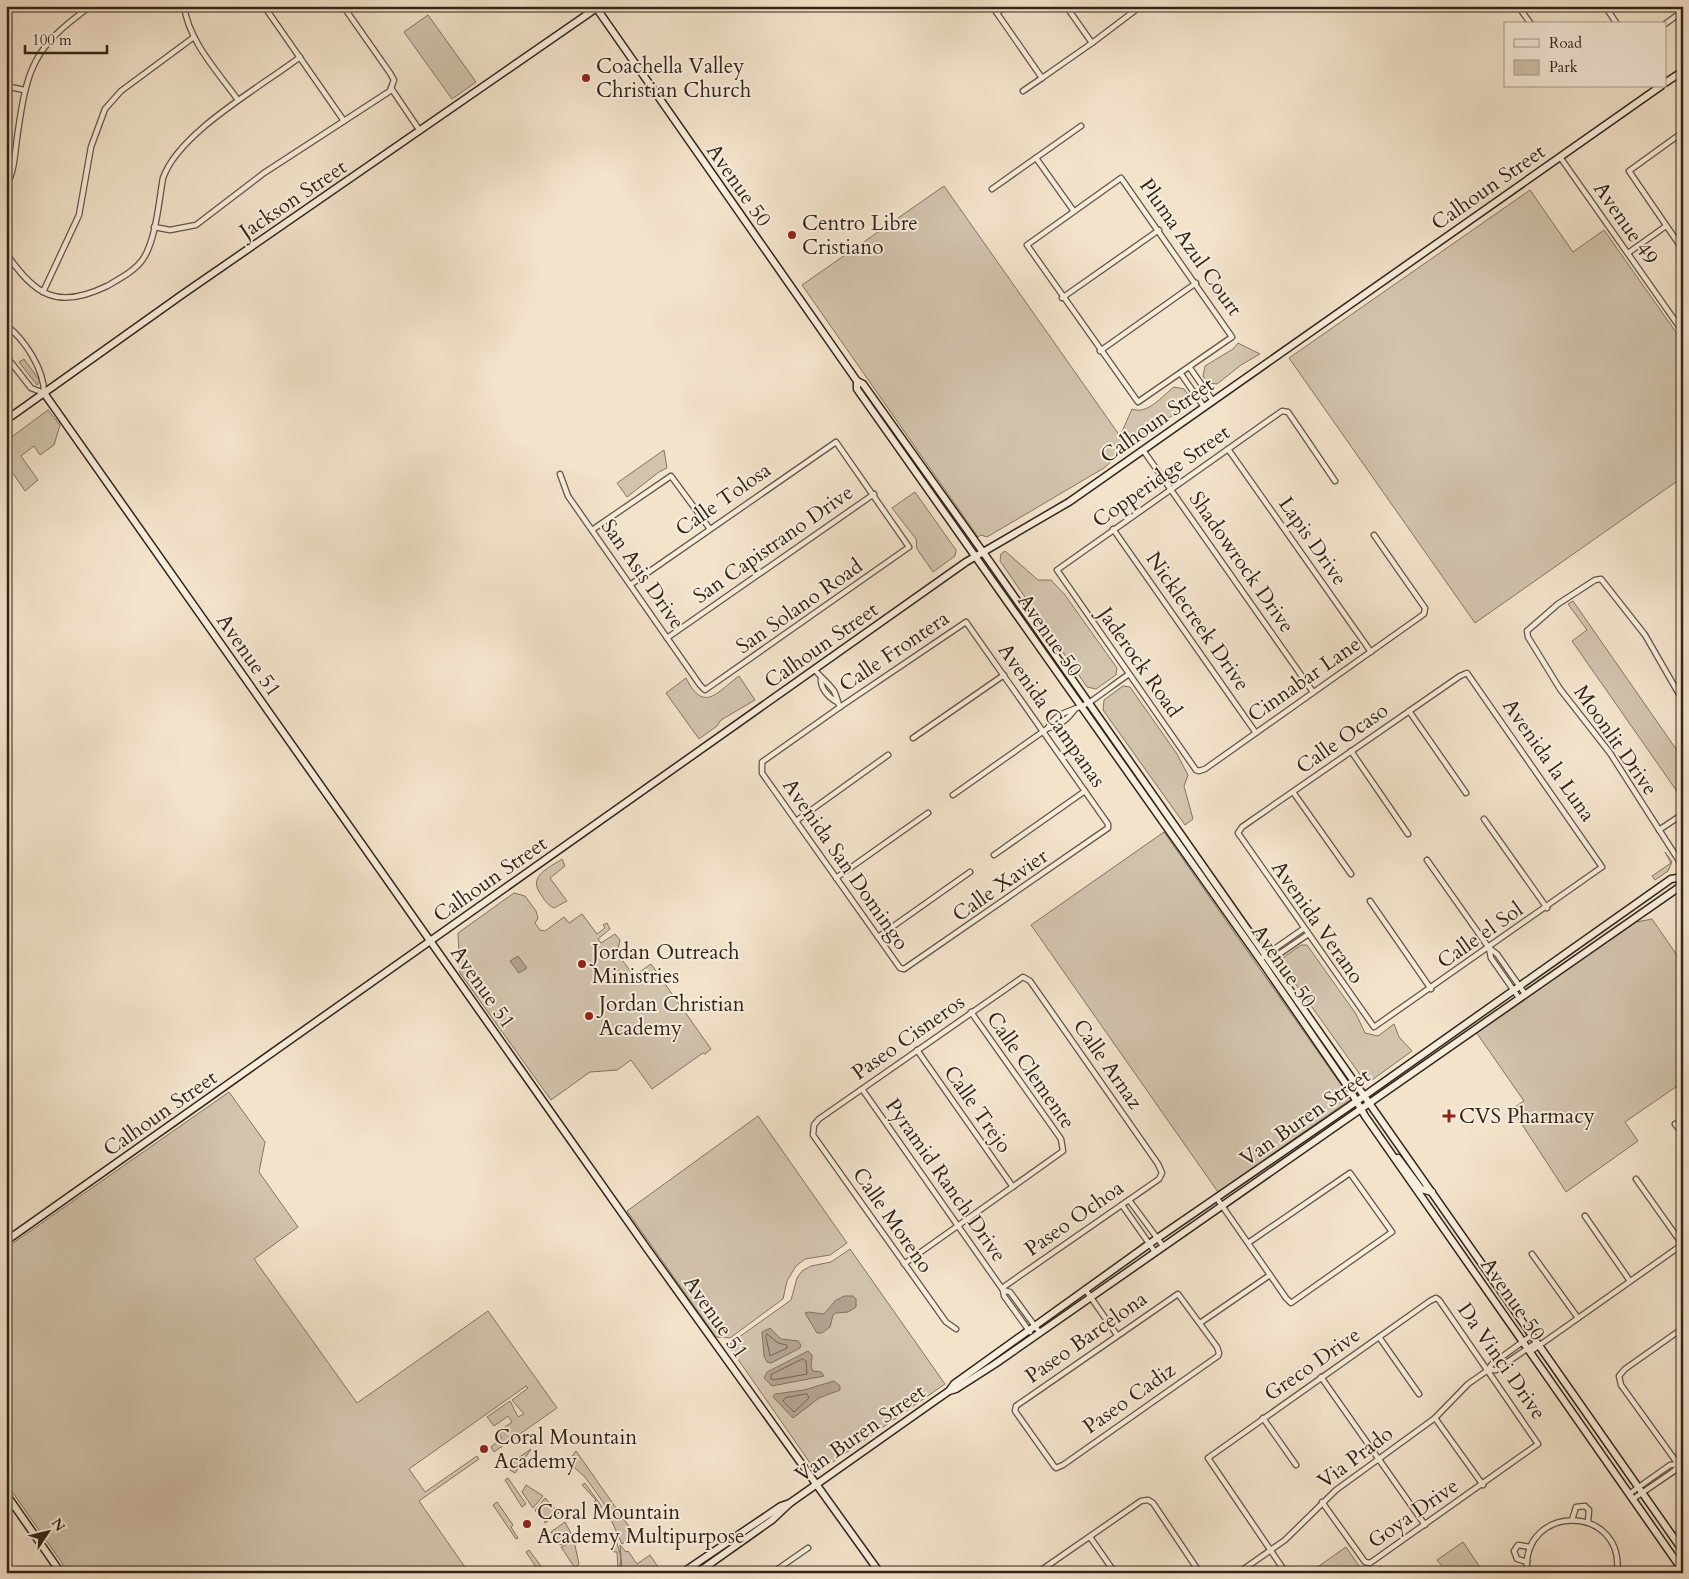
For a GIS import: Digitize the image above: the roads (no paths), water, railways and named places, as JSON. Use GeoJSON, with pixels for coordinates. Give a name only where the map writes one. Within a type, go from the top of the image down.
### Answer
{"type":"FeatureCollection","features":[{"type":"Feature","properties":{"kind":"street"},"geometry":{"type":"LineString","coordinates":[[6,187],[14,163],[24,90],[32,69],[52,36],[91,6]]}},
{"type":"Feature","properties":{"kind":"street"},"geometry":{"type":"LineString","coordinates":[[184,6],[185,16],[194,37],[238,100]]}},
{"type":"Feature","properties":{"kind":"street"},"geometry":{"type":"LineString","coordinates":[[264,6],[344,120]]}},
{"type":"Feature","properties":{"kind":"street"},"geometry":{"type":"LineString","coordinates":[[154,226],[170,230],[196,225],[264,173],[391,88],[394,80],[390,73],[343,6]]}},
{"type":"Feature","properties":{"kind":"street"},"geometry":{"type":"LineString","coordinates":[[992,6],[1042,78]]}},
{"type":"Feature","properties":{"kind":"street"},"geometry":{"type":"LineString","coordinates":[[997,13],[1006,6]]}},
{"type":"Feature","properties":{"kind":"street"},"geometry":{"type":"LineString","coordinates":[[1066,6],[1092,43]]}},
{"type":"Feature","properties":{"kind":"street"},"geometry":{"type":"LineString","coordinates":[[1023,91],[1092,43],[1137,9],[1136,6]]}},
{"type":"Feature","properties":{"kind":"street"},"geometry":{"type":"LineString","coordinates":[[1518,6],[1530,22]]}},
{"type":"Feature","properties":{"kind":"street"},"geometry":{"type":"LineString","coordinates":[[1605,6],[1616,22]]}},
{"type":"Feature","properties":{"kind":"street","name":"Jackson Street"},"geometry":{"type":"LineString","coordinates":[[6,420],[597,7]]}},
{"type":"Feature","properties":{"kind":"street","name":"Avenue 50"},"geometry":{"type":"LineString","coordinates":[[597,7],[857,381],[863,384],[1089,702],[1683,1551]]}},
{"type":"Feature","properties":{"kind":"street"},"geometry":{"type":"LineString","coordinates":[[1666,23],[1682,13]]}},
{"type":"Feature","properties":{"kind":"street"},"geometry":{"type":"LineString","coordinates":[[43,292],[79,215],[91,147],[105,110],[121,91],[194,37]]}},
{"type":"Feature","properties":{"kind":"street"},"geometry":{"type":"LineString","coordinates":[[7,256],[22,276],[43,292],[63,299],[78,298],[111,284],[134,269],[143,259],[149,248],[163,178],[171,160],[188,142],[238,100],[300,57]]}},
{"type":"Feature","properties":{"kind":"street"},"geometry":{"type":"LineString","coordinates":[[1666,82],[1683,71]]}},
{"type":"Feature","properties":{"kind":"street"},"geometry":{"type":"LineString","coordinates":[[6,86],[24,90]]}},
{"type":"Feature","properties":{"kind":"street"},"geometry":{"type":"LineString","coordinates":[[391,88],[420,130]]}},
{"type":"Feature","properties":{"kind":"street","name":"Calhoun Street"},"geometry":{"type":"LineString","coordinates":[[6,1241],[975,556],[1069,502],[1658,88]]}},
{"type":"Feature","properties":{"kind":"street"},"geometry":{"type":"LineString","coordinates":[[992,189],[1081,126]]}},
{"type":"Feature","properties":{"kind":"street"},"geometry":{"type":"LineString","coordinates":[[1682,134],[1629,171],[1683,250]]}},
{"type":"Feature","properties":{"kind":"street","name":"Avenue 49"},"geometry":{"type":"LineString","coordinates":[[1560,157],[1683,332]]}},
{"type":"Feature","properties":{"kind":"street"},"geometry":{"type":"LineString","coordinates":[[1036,158],[1073,210],[1027,245],[1100,351],[1138,402],[1190,368],[1213,401]]}},
{"type":"Feature","properties":{"kind":"street","name":"Pluma Azul Court"},"geometry":{"type":"LineString","coordinates":[[1073,210],[1121,178],[1232,337],[1190,368]]}},
{"type":"Feature","properties":{"kind":"street"},"geometry":{"type":"LineString","coordinates":[[1628,253],[1666,226]]}},
{"type":"Feature","properties":{"kind":"street"},"geometry":{"type":"LineString","coordinates":[[1062,298],[1159,230]]}},
{"type":"Feature","properties":{"kind":"street"},"geometry":{"type":"LineString","coordinates":[[1100,351],[1196,283]]}},
{"type":"Feature","properties":{"kind":"street"},"geometry":{"type":"LineString","coordinates":[[6,325],[13,331],[31,356],[44,379],[44,393],[31,388],[6,356]]}},
{"type":"Feature","properties":{"kind":"street"},"geometry":{"type":"LineString","coordinates":[[1181,374],[1204,407]]}},
{"type":"Feature","properties":{"kind":"street","name":"Avenue 50"},"geometry":{"type":"LineString","coordinates":[[857,381],[857,389],[975,556],[1078,708],[1262,962],[1386,1146],[1683,1571]]}},
{"type":"Feature","properties":{"kind":"street","name":"Avenue 51"},"geometry":{"type":"LineString","coordinates":[[44,393],[431,942],[880,1573]]}},
{"type":"Feature","properties":{"kind":"street","name":"Copperidge Street"},"geometry":{"type":"LineString","coordinates":[[1057,570],[1170,489],[1285,411],[1335,481]]}},
{"type":"Feature","properties":{"kind":"street","name":"Calle Tolosa"},"geometry":{"type":"LineString","coordinates":[[630,584],[836,442],[874,494]]}},
{"type":"Feature","properties":{"kind":"street","name":"Lapis Drive"},"geometry":{"type":"LineString","coordinates":[[1228,449],[1371,652]]}},
{"type":"Feature","properties":{"kind":"street","name":"Shadowrock Drive"},"geometry":{"type":"LineString","coordinates":[[1143,450],[1314,692]]}},
{"type":"Feature","properties":{"kind":"street","name":"San Asis Drive"},"geometry":{"type":"LineString","coordinates":[[560,474],[568,496],[705,690]]}},
{"type":"Feature","properties":{"kind":"street"},"geometry":{"type":"LineString","coordinates":[[592,530],[671,476],[710,529]]}},
{"type":"Feature","properties":{"kind":"street","name":"San Solano Road"},"geometry":{"type":"LineString","coordinates":[[705,690],[909,547],[874,494]]}},
{"type":"Feature","properties":{"kind":"street","name":"San Capistrano Drive"},"geometry":{"type":"LineString","coordinates":[[667,638],[874,494]]}},
{"type":"Feature","properties":{"kind":"street","name":"Nicklecreek Drive"},"geometry":{"type":"LineString","coordinates":[[1113,529],[1256,733]]}},
{"type":"Feature","properties":{"kind":"street","name":"Cinnabar Lane"},"geometry":{"type":"LineString","coordinates":[[1199,771],[1371,652],[1425,611],[1374,536]]}},
{"type":"Feature","properties":{"kind":"street","name":"Jaderock Road"},"geometry":{"type":"LineString","coordinates":[[1057,570],[1199,771]]}},
{"type":"Feature","properties":{"kind":"street","name":"Moonlit Drive"},"geometry":{"type":"LineString","coordinates":[[1683,701],[1645,635],[1601,579],[1595,580],[1558,604],[1527,631],[1528,637],[1549,673],[1597,734],[1683,867]]}},
{"type":"Feature","properties":{"kind":"street","name":"Avenida Campanas"},"geometry":{"type":"LineString","coordinates":[[966,622],[1046,730],[1108,824],[1108,828]]}},
{"type":"Feature","properties":{"kind":"street","name":"Calle Frontera"},"geometry":{"type":"LineString","coordinates":[[761,768],[762,762],[840,706],[966,622]]}},
{"type":"Feature","properties":{"kind":"street"},"geometry":{"type":"LineString","coordinates":[[815,670],[821,678],[826,680],[836,694],[837,702],[840,706]]}},
{"type":"Feature","properties":{"kind":"street","name":"Calle Ocaso"},"geometry":{"type":"LineString","coordinates":[[1238,833],[1242,827],[1467,673]]}},
{"type":"Feature","properties":{"kind":"street","name":"Avenida la Luna"},"geometry":{"type":"LineString","coordinates":[[1467,673],[1602,867]]}},
{"type":"Feature","properties":{"kind":"street"},"geometry":{"type":"LineString","coordinates":[[953,795],[1046,730],[1051,721],[1066,711],[1078,708],[1089,702],[1129,674]]}},
{"type":"Feature","properties":{"kind":"street"},"geometry":{"type":"LineString","coordinates":[[913,738],[1004,675]]}},
{"type":"Feature","properties":{"kind":"street"},"geometry":{"type":"LineString","coordinates":[[1409,711],[1466,793]]}},
{"type":"Feature","properties":{"kind":"street"},"geometry":{"type":"LineString","coordinates":[[1351,751],[1408,834]]}},
{"type":"Feature","properties":{"kind":"street"},"geometry":{"type":"LineString","coordinates":[[796,820],[888,756]]}},
{"type":"Feature","properties":{"kind":"street","name":"Avenida San Domingo"},"geometry":{"type":"LineString","coordinates":[[761,768],[762,773],[900,968],[910,967]]}},
{"type":"Feature","properties":{"kind":"street"},"geometry":{"type":"LineString","coordinates":[[994,855],[1085,790]]}},
{"type":"Feature","properties":{"kind":"street"},"geometry":{"type":"LineString","coordinates":[[1293,792],[1351,874]]}},
{"type":"Feature","properties":{"kind":"street"},"geometry":{"type":"LineString","coordinates":[[836,878],[928,812]]}},
{"type":"Feature","properties":{"kind":"street"},"geometry":{"type":"LineString","coordinates":[[1659,830],[1683,814]]}},
{"type":"Feature","properties":{"kind":"street"},"geometry":{"type":"LineString","coordinates":[[1484,819],[1547,908]]}},
{"type":"Feature","properties":{"kind":"street","name":"Calle Xavier"},"geometry":{"type":"LineString","coordinates":[[910,967],[1108,828]]}},
{"type":"Feature","properties":{"kind":"street","name":"Avenida Verano"},"geometry":{"type":"LineString","coordinates":[[1238,833],[1307,935],[1374,1027]]}},
{"type":"Feature","properties":{"kind":"street"},"geometry":{"type":"LineString","coordinates":[[1426,860],[1489,948],[1497,954],[1522,996]]}},
{"type":"Feature","properties":{"kind":"street","name":"Calle el Sol"},"geometry":{"type":"LineString","coordinates":[[1374,1027],[1547,908],[1602,867]]}},
{"type":"Feature","properties":{"kind":"street"},"geometry":{"type":"LineString","coordinates":[[878,938],[970,872]]}},
{"type":"Feature","properties":{"kind":"street","name":"Van Buren Street"},"geometry":{"type":"LineString","coordinates":[[1367,1099],[1516,988],[1671,879],[1683,876]]}},
{"type":"Feature","properties":{"kind":"street","name":"Van Buren Street"},"geometry":{"type":"LineString","coordinates":[[949,1391],[954,1384],[1028,1329],[1216,1197],[1522,996],[1678,888],[1683,882]]}},
{"type":"Feature","properties":{"kind":"street"},"geometry":{"type":"LineString","coordinates":[[1370,901],[1431,989]]}},
{"type":"Feature","properties":{"kind":"street"},"geometry":{"type":"LineString","coordinates":[[1268,958],[1303,929]]}},
{"type":"Feature","properties":{"kind":"street"},"geometry":{"type":"LineString","coordinates":[[1262,962],[1307,935]]}},
{"type":"Feature","properties":{"kind":"street","name":"Paseo Cisneros"},"geometry":{"type":"LineString","coordinates":[[814,1125],[819,1119],[971,1012],[1023,978]]}},
{"type":"Feature","properties":{"kind":"street","name":"Calle Arnaz"},"geometry":{"type":"LineString","coordinates":[[1023,978],[1030,981],[1158,1164],[1162,1173]]}},
{"type":"Feature","properties":{"kind":"street","name":"Calle Clemente"},"geometry":{"type":"LineString","coordinates":[[971,1012],[1061,1139],[1064,1147],[1060,1154],[1012,1186]]}},
{"type":"Feature","properties":{"kind":"street","name":"Calle Trejo"},"geometry":{"type":"LineString","coordinates":[[917,1050],[1012,1186]]}},
{"type":"Feature","properties":{"kind":"street","name":"Pyramid Ranch Drive"},"geometry":{"type":"LineString","coordinates":[[862,1089],[1003,1289],[1004,1296],[1034,1337]]}},
{"type":"Feature","properties":{"kind":"street","name":"Van Buren Street"},"geometry":{"type":"LineString","coordinates":[[697,1573],[772,1520],[790,1503],[816,1484],[949,1391],[956,1389],[1040,1333],[1222,1206],[1359,1104]]}},
{"type":"Feature","properties":{"kind":"street"},"geometry":{"type":"LineString","coordinates":[[1676,1124],[1683,1134]]}},
{"type":"Feature","properties":{"kind":"street","name":"Calle Moreno"},"geometry":{"type":"LineString","coordinates":[[814,1125],[814,1135],[946,1322],[956,1329]]}},
{"type":"Feature","properties":{"kind":"street"},"geometry":{"type":"LineString","coordinates":[[1386,1146],[1403,1163],[1421,1190],[1432,1192],[1431,1204],[1461,1247],[1464,1258]]}},
{"type":"Feature","properties":{"kind":"street","name":"Paseo Ochoa"},"geometry":{"type":"LineString","coordinates":[[1003,1289],[1159,1179],[1162,1173]]}},
{"type":"Feature","properties":{"kind":"street"},"geometry":{"type":"LineString","coordinates":[[1216,1197],[1270,1275],[1291,1303],[1392,1232],[1350,1173],[1248,1243]]}},
{"type":"Feature","properties":{"kind":"street"},"geometry":{"type":"LineString","coordinates":[[1636,1179],[1682,1244]]}},
{"type":"Feature","properties":{"kind":"street"},"geometry":{"type":"LineString","coordinates":[[904,1264],[1012,1186]]}},
{"type":"Feature","properties":{"kind":"street"},"geometry":{"type":"LineString","coordinates":[[1129,1200],[1163,1246]]}},
{"type":"Feature","properties":{"kind":"street"},"geometry":{"type":"LineString","coordinates":[[1122,1205],[1155,1252]]}},
{"type":"Feature","properties":{"kind":"street"},"geometry":{"type":"LineString","coordinates":[[1585,1216],[1630,1281]]}},
{"type":"Feature","properties":{"kind":"street","name":"Via Prado"},"geometry":{"type":"LineString","coordinates":[[1488,1370],[1496,1370],[1529,1350],[1578,1318],[1682,1244]]}},
{"type":"Feature","properties":{"kind":"street"},"geometry":{"type":"LineString","coordinates":[[1532,1254],[1578,1318]]}},
{"type":"Feature","properties":{"kind":"street"},"geometry":{"type":"LineString","coordinates":[[1200,1324],[1270,1275]]}},
{"type":"Feature","properties":{"kind":"street","name":"Pyramid Ranch Drive"},"geometry":{"type":"LineString","coordinates":[[1003,1289],[1010,1292],[1040,1333]]}},
{"type":"Feature","properties":{"kind":"street"},"geometry":{"type":"LineString","coordinates":[[1085,1289],[1117,1335]]}},
{"type":"Feature","properties":{"kind":"street","name":"Paseo Barcelona"},"geometry":{"type":"LineString","coordinates":[[1056,1468],[1015,1408],[1178,1294],[1200,1324]]}},
{"type":"Feature","properties":{"kind":"street","name":"Greco Drive"},"geometry":{"type":"LineString","coordinates":[[1270,1550],[1208,1458],[1436,1298]]}},
{"type":"Feature","properties":{"kind":"street","name":"Da Vinci Drive"},"geometry":{"type":"LineString","coordinates":[[1436,1298],[1538,1444]]}},
{"type":"Feature","properties":{"kind":"street","name":"Paseo Cadiz"},"geometry":{"type":"LineString","coordinates":[[1056,1468],[1219,1354],[1200,1324]]}},
{"type":"Feature","properties":{"kind":"street"},"geometry":{"type":"LineString","coordinates":[[1683,1328],[1618,1376],[1621,1385],[1683,1471]]}},
{"type":"Feature","properties":{"kind":"street","name":"Via Prado"},"geometry":{"type":"LineString","coordinates":[[1240,1571],[1295,1531],[1322,1502],[1435,1418],[1468,1384],[1532,1335]]}},
{"type":"Feature","properties":{"kind":"street"},"geometry":{"type":"LineString","coordinates":[[1379,1337],[1419,1394]]}},
{"type":"Feature","properties":{"kind":"street"},"geometry":{"type":"LineString","coordinates":[[1321,1377],[1425,1525]]}},
{"type":"Feature","properties":{"kind":"street"},"geometry":{"type":"LineString","coordinates":[[1263,1418],[1296,1465]]}},
{"type":"Feature","properties":{"kind":"street"},"geometry":{"type":"LineString","coordinates":[[1435,1418],[1483,1485]]}},
{"type":"Feature","properties":{"kind":"street","name":"Goya Drive"},"geometry":{"type":"LineString","coordinates":[[1322,1502],[1367,1564],[1483,1485],[1538,1444]]}},
{"type":"Feature","properties":{"kind":"street"},"geometry":{"type":"LineString","coordinates":[[1631,1496],[1674,1471],[1683,1460]]}},
{"type":"Feature","properties":{"kind":"street"},"geometry":{"type":"LineString","coordinates":[[6,1494],[61,1573]]}},
{"type":"Feature","properties":{"kind":"street"},"geometry":{"type":"LineString","coordinates":[[1037,1573],[1141,1501],[1148,1500],[1153,1504],[1200,1573]]}},
{"type":"Feature","properties":{"kind":"street","name":"Van Buren Street"},"geometry":{"type":"LineString","coordinates":[[682,1573],[781,1506],[790,1503]]}},
{"type":"Feature","properties":{"kind":"street"},"geometry":{"type":"LineString","coordinates":[[1572,1520],[1576,1507],[1585,1506],[1589,1510],[1588,1522]]}},
{"type":"Feature","properties":{"kind":"street"},"geometry":{"type":"LineString","coordinates":[[1527,1573],[1530,1547],[1547,1527],[1572,1520],[1588,1522],[1603,1531],[1610,1540],[1617,1557],[1617,1573]]}},
{"type":"Feature","properties":{"kind":"street"},"geometry":{"type":"LineString","coordinates":[[1090,1537],[1115,1573]]}},
{"type":"Feature","properties":{"kind":"street"},"geometry":{"type":"LineString","coordinates":[[1527,1562],[1517,1559],[1514,1551],[1518,1545],[1530,1547]]}},
{"type":"Feature","properties":{"kind":"street"},"geometry":{"type":"LineString","coordinates":[[772,1573],[808,1548]]}},
{"type":"Feature","properties":{"kind":"street"},"geometry":{"type":"LineString","coordinates":[[1270,1550],[1286,1573]]}},
{"type":"Feature","properties":{"kind":"water"},"geometry":{"type":"Polygon","coordinates":[[[518,956],[527,968],[519,973],[510,961],[518,956]]]}},
{"type":"Feature","properties":{"kind":"water"},"geometry":{"type":"Polygon","coordinates":[[[844,1296],[853,1296],[856,1299],[856,1307],[848,1312],[833,1315],[830,1327],[822,1333],[817,1333],[805,1313],[824,1314],[835,1301],[844,1296]]]}},
{"type":"Feature","properties":{"kind":"water"},"geometry":{"type":"Polygon","coordinates":[[[770,1328],[781,1339],[798,1341],[801,1345],[800,1348],[771,1363],[767,1362],[764,1356],[762,1332],[770,1328]]]}},
{"type":"Feature","properties":{"kind":"water"},"geometry":{"type":"Polygon","coordinates":[[[808,1351],[812,1355],[811,1367],[813,1371],[821,1372],[824,1376],[772,1386],[764,1378],[767,1372],[808,1351]]]}},
{"type":"Feature","properties":{"kind":"water"},"geometry":{"type":"Polygon","coordinates":[[[834,1381],[840,1386],[840,1390],[819,1398],[793,1418],[773,1397],[775,1394],[804,1390],[834,1381]]]}},
{"type":"Feature","properties":{"kind":"place","name":"Coachella Valley Christian Church"},"geometry":{"type":"Point","coordinates":[586,78]}},
{"type":"Feature","properties":{"kind":"place","name":"Centro Libre Cristiano"},"geometry":{"type":"Point","coordinates":[792,235]}},
{"type":"Feature","properties":{"kind":"place","name":"Jordan Outreach Ministries"},"geometry":{"type":"Point","coordinates":[582,964]}},
{"type":"Feature","properties":{"kind":"place","name":"Jordan Christian Academy"},"geometry":{"type":"Point","coordinates":[589,1016]}},
{"type":"Feature","properties":{"kind":"place","name":"CVS Pharmacy"},"geometry":{"type":"Point","coordinates":[1449,1116]}},
{"type":"Feature","properties":{"kind":"place","name":"Coral Mountain Academy"},"geometry":{"type":"Point","coordinates":[484,1449]}},
{"type":"Feature","properties":{"kind":"place","name":"Coral Mountain Academy Multipurpose"},"geometry":{"type":"Point","coordinates":[527,1524]}}]}
